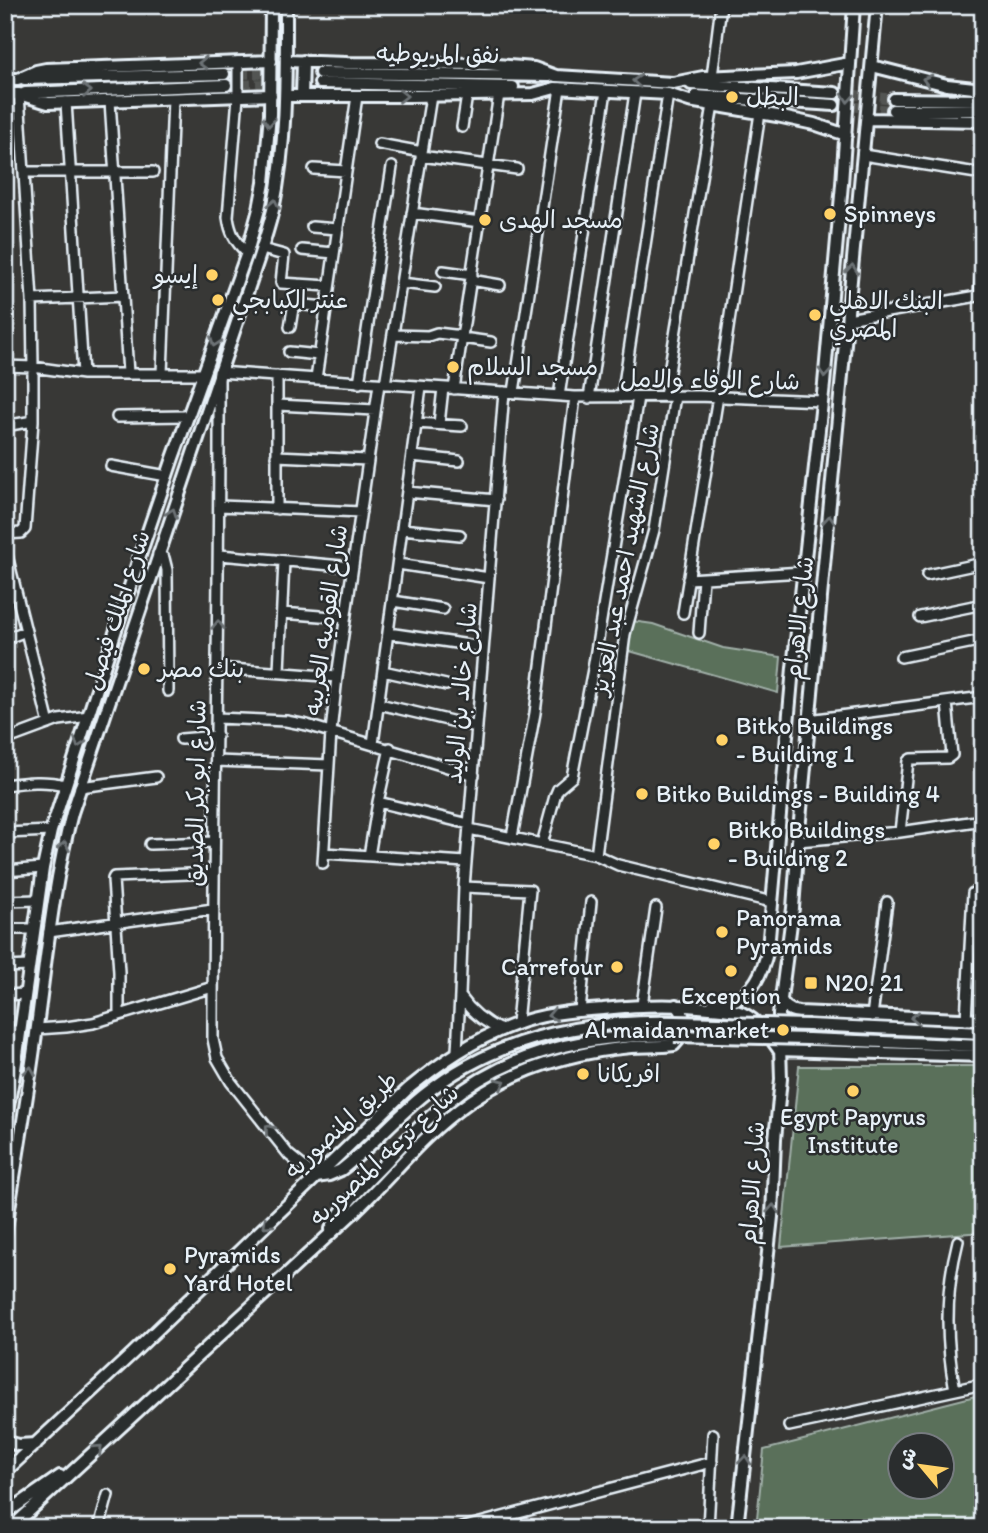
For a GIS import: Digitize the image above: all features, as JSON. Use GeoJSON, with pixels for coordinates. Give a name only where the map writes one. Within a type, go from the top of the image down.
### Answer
{"type":"FeatureCollection","features":[{"type":"Feature","properties":{"kind":"main road","name":"شارع الملك فيصل"},"geometry":{"type":"LineString","coordinates":[[5,1122],[10,1069],[20,1031],[38,900],[51,831],[167,476],[247,253],[259,209],[264,183],[271,95],[271,5]]}},
{"type":"Feature","properties":{"kind":"main road","name":"شارع الملك فيصل"},"geometry":{"type":"LineString","coordinates":[[5,1235],[63,846],[80,787],[272,212],[286,96],[286,5]]}},
{"type":"Feature","properties":{"kind":"main road","name":"شارع الاهرام"},"geometry":{"type":"LineString","coordinates":[[693,1006],[730,1002],[743,994],[757,982],[764,968],[768,949],[802,577],[822,401],[846,135],[854,5]]}},
{"type":"Feature","properties":{"kind":"main road","name":"شارع الاهرام"},"geometry":{"type":"LineString","coordinates":[[737,1528],[772,1217],[775,1139],[781,1086],[780,996],[794,900],[877,5]]}},
{"type":"Feature","properties":{"kind":"main road"},"geometry":{"type":"LineString","coordinates":[[18,79],[46,69],[271,61]]}},
{"type":"Feature","properties":{"kind":"main road"},"geometry":{"type":"LineString","coordinates":[[286,61],[486,64],[534,68],[557,84],[607,92],[671,90],[834,106]]}},
{"type":"Feature","properties":{"kind":"main road"},"geometry":{"type":"LineString","coordinates":[[302,96],[303,61]]}},
{"type":"Feature","properties":{"kind":"main road"},"geometry":{"type":"LineString","coordinates":[[671,90],[712,77],[787,74],[850,63]]}},
{"type":"Feature","properties":{"kind":"main road"},"geometry":{"type":"LineString","coordinates":[[872,66],[947,85],[983,89]]}},
{"type":"Feature","properties":{"kind":"main road","name":"نفق المريوطيه"},"geometry":{"type":"LineString","coordinates":[[320,78],[557,84]]}},
{"type":"Feature","properties":{"kind":"main road"},"geometry":{"type":"LineString","coordinates":[[5,79],[225,80],[5,94]]}},
{"type":"Feature","properties":{"kind":"main road"},"geometry":{"type":"LineString","coordinates":[[286,96],[533,94],[557,84],[671,90],[835,93]]}},
{"type":"Feature","properties":{"kind":"main road"},"geometry":{"type":"LineString","coordinates":[[671,90],[684,100],[814,124],[846,135]]}},
{"type":"Feature","properties":{"kind":"main road"},"geometry":{"type":"LineString","coordinates":[[19,94],[41,102],[271,95]]}},
{"type":"Feature","properties":{"kind":"main road"},"geometry":{"type":"LineString","coordinates":[[983,100],[894,105],[983,110]]}},
{"type":"Feature","properties":{"kind":"main road"},"geometry":{"type":"LineString","coordinates":[[867,118],[983,121]]}},
{"type":"Feature","properties":{"kind":"main road"},"geometry":{"type":"LineString","coordinates":[[144,546],[149,553],[158,554]]}},
{"type":"Feature","properties":{"kind":"main road"},"geometry":{"type":"LineString","coordinates":[[133,580],[139,576],[143,577],[147,586]]}},
{"type":"Feature","properties":{"kind":"main road"},"geometry":{"type":"LineString","coordinates":[[802,577],[812,588],[823,585]]}},
{"type":"Feature","properties":{"kind":"main road"},"geometry":{"type":"LineString","coordinates":[[798,621],[806,615],[816,617],[819,621]]}},
{"type":"Feature","properties":{"kind":"main road"},"geometry":{"type":"LineString","coordinates":[[780,996],[787,1008],[799,1012],[983,1020]]}},
{"type":"Feature","properties":{"kind":"main road","name":"طريق المنصوريه"},"geometry":{"type":"LineString","coordinates":[[5,1472],[408,1088],[457,1051],[517,1023],[580,1011],[642,1005],[731,1010],[742,1014],[765,1031],[779,1050]]}},
{"type":"Feature","properties":{"kind":"main road","name":"شارع ترعه المنصوريه"},"geometry":{"type":"LineString","coordinates":[[11,1528],[378,1189],[433,1132],[485,1091],[522,1073],[563,1059],[617,1049],[674,1045],[681,1037],[685,1023],[676,1005]]}},
{"type":"Feature","properties":{"kind":"main road"},"geometry":{"type":"LineString","coordinates":[[792,1051],[787,1042],[787,1027],[791,1018],[799,1012]]}},
{"type":"Feature","properties":{"kind":"main road"},"geometry":{"type":"LineString","coordinates":[[316,1177],[341,1170],[422,1096],[468,1065],[519,1042],[560,1031],[606,1023],[641,1021],[734,1022],[983,1033]]}},
{"type":"Feature","properties":{"kind":"main road"},"geometry":{"type":"LineString","coordinates":[[328,1235],[339,1213],[351,1198],[420,1126],[445,1104],[472,1084],[537,1053],[593,1040],[642,1035],[983,1046]]}},
{"type":"Feature","properties":{"kind":"main road"},"geometry":{"type":"LineString","coordinates":[[779,1050],[983,1056]]}},
{"type":"Feature","properties":{"kind":"main road"},"geometry":{"type":"LineString","coordinates":[[5,1441],[18,1445],[36,1444]]}},
{"type":"Feature","properties":{"kind":"main road"},"geometry":{"type":"LineString","coordinates":[[5,1514],[56,1478],[76,1468]]}},
{"type":"Feature","properties":{"kind":"street"},"geometry":{"type":"LineString","coordinates":[[712,77],[720,5]]}},
{"type":"Feature","properties":{"kind":"street"},"geometry":{"type":"LineString","coordinates":[[238,62],[228,217],[234,239],[247,253]]}},
{"type":"Feature","properties":{"kind":"street","name":"شارع خالد بن الوليد"},"geometry":{"type":"LineString","coordinates":[[457,1051],[464,887],[496,500],[509,392],[557,84]]}},
{"type":"Feature","properties":{"kind":"street"},"geometry":{"type":"LineString","coordinates":[[622,397],[671,90]]}},
{"type":"Feature","properties":{"kind":"street"},"geometry":{"type":"LineString","coordinates":[[559,396],[607,92]]}},
{"type":"Feature","properties":{"kind":"street"},"geometry":{"type":"LineString","coordinates":[[589,398],[635,93]]}},
{"type":"Feature","properties":{"kind":"street"},"geometry":{"type":"LineString","coordinates":[[5,534],[21,533],[25,529],[33,421],[32,300],[19,94]]}},
{"type":"Feature","properties":{"kind":"street"},"geometry":{"type":"LineString","coordinates":[[454,389],[499,94]]}},
{"type":"Feature","properties":{"kind":"street"},"geometry":{"type":"LineString","coordinates":[[462,127],[467,95]]}},
{"type":"Feature","properties":{"kind":"street"},"geometry":{"type":"LineString","coordinates":[[316,379],[357,96]]}},
{"type":"Feature","properties":{"kind":"street","name":"شارع القوميه العربيه"},"geometry":{"type":"LineString","coordinates":[[369,856],[323,858],[331,732],[375,410],[393,335],[431,96]]}},
{"type":"Feature","properties":{"kind":"street"},"geometry":{"type":"LineString","coordinates":[[162,373],[173,99]]}},
{"type":"Feature","properties":{"kind":"street"},"geometry":{"type":"LineString","coordinates":[[110,101],[128,373]]}},
{"type":"Feature","properties":{"kind":"street"},"geometry":{"type":"LineString","coordinates":[[66,102],[83,374]]}},
{"type":"Feature","properties":{"kind":"street","name":"شارع الشهيد احمد عبد العزيز"},"geometry":{"type":"LineString","coordinates":[[596,855],[625,635],[654,530],[670,396],[713,105]]}},
{"type":"Feature","properties":{"kind":"street"},"geometry":{"type":"LineString","coordinates":[[683,614],[760,113]]}},
{"type":"Feature","properties":{"kind":"street"},"geometry":{"type":"LineString","coordinates":[[379,144],[488,166],[517,169]]}},
{"type":"Feature","properties":{"kind":"street"},"geometry":{"type":"LineString","coordinates":[[863,155],[983,174]]}},
{"type":"Feature","properties":{"kind":"street"},"geometry":{"type":"LineString","coordinates":[[359,383],[392,167]]}},
{"type":"Feature","properties":{"kind":"street"},"geometry":{"type":"LineString","coordinates":[[314,169],[346,171]]}},
{"type":"Feature","properties":{"kind":"street"},"geometry":{"type":"LineString","coordinates":[[24,172],[153,172]]}},
{"type":"Feature","properties":{"kind":"street"},"geometry":{"type":"LineString","coordinates":[[412,213],[480,222]]}},
{"type":"Feature","properties":{"kind":"street"},"geometry":{"type":"LineString","coordinates":[[312,227],[338,229]]}},
{"type":"Feature","properties":{"kind":"street"},"geometry":{"type":"LineString","coordinates":[[261,249],[284,255],[281,283],[329,286]]}},
{"type":"Feature","properties":{"kind":"street"},"geometry":{"type":"LineString","coordinates":[[302,250],[334,253]]}},
{"type":"Feature","properties":{"kind":"street"},"geometry":{"type":"LineString","coordinates":[[848,319],[981,296],[983,253]]}},
{"type":"Feature","properties":{"kind":"street"},"geometry":{"type":"LineString","coordinates":[[443,271],[500,285]]}},
{"type":"Feature","properties":{"kind":"street"},"geometry":{"type":"LineString","coordinates":[[401,283],[435,287]]}},
{"type":"Feature","properties":{"kind":"street"},"geometry":{"type":"LineString","coordinates":[[290,327],[297,284]]}},
{"type":"Feature","properties":{"kind":"street"},"geometry":{"type":"LineString","coordinates":[[32,300],[123,296]]}},
{"type":"Feature","properties":{"kind":"street"},"geometry":{"type":"LineString","coordinates":[[294,304],[326,307]]}},
{"type":"Feature","properties":{"kind":"street"},"geometry":{"type":"LineString","coordinates":[[393,335],[426,336],[436,332],[491,342]]}},
{"type":"Feature","properties":{"kind":"street"},"geometry":{"type":"LineString","coordinates":[[289,352],[319,355]]}},
{"type":"Feature","properties":{"kind":"street"},"geometry":{"type":"LineString","coordinates":[[5,366],[83,374],[203,374]]}},
{"type":"Feature","properties":{"kind":"street","name":"شارع الوفاء والامل"},"geometry":{"type":"LineString","coordinates":[[219,372],[589,398],[718,396],[822,401]]}},
{"type":"Feature","properties":{"kind":"street","name":"شارع ابو بكر الصديق"},"geometry":{"type":"LineString","coordinates":[[219,372],[220,555],[213,1039],[217,1058],[225,1073],[289,1155],[316,1177]]}},
{"type":"Feature","properties":{"kind":"street"},"geometry":{"type":"LineString","coordinates":[[277,376],[277,509]]}},
{"type":"Feature","properties":{"kind":"street"},"geometry":{"type":"LineString","coordinates":[[373,744],[421,387]]}},
{"type":"Feature","properties":{"kind":"street"},"geometry":{"type":"LineString","coordinates":[[439,424],[443,388]]}},
{"type":"Feature","properties":{"kind":"street"},"geometry":{"type":"LineString","coordinates":[[512,837],[534,713],[575,397]]}},
{"type":"Feature","properties":{"kind":"street"},"geometry":{"type":"LineString","coordinates":[[542,844],[558,789],[572,777],[593,669],[638,397]]}},
{"type":"Feature","properties":{"kind":"street"},"geometry":{"type":"LineString","coordinates":[[277,405],[375,410]]}},
{"type":"Feature","properties":{"kind":"street"},"geometry":{"type":"LineString","coordinates":[[117,417],[188,416]]}},
{"type":"Feature","properties":{"kind":"street"},"geometry":{"type":"LineString","coordinates":[[5,426],[33,421]]}},
{"type":"Feature","properties":{"kind":"street"},"geometry":{"type":"LineString","coordinates":[[416,422],[462,426]]}},
{"type":"Feature","properties":{"kind":"street"},"geometry":{"type":"LineString","coordinates":[[276,456],[368,460]]}},
{"type":"Feature","properties":{"kind":"street"},"geometry":{"type":"LineString","coordinates":[[412,456],[459,461]]}},
{"type":"Feature","properties":{"kind":"street"},"geometry":{"type":"LineString","coordinates":[[111,466],[167,476]]}},
{"type":"Feature","properties":{"kind":"street"},"geometry":{"type":"LineString","coordinates":[[407,492],[496,500]]}},
{"type":"Feature","properties":{"kind":"street"},"geometry":{"type":"LineString","coordinates":[[220,506],[361,512]]}},
{"type":"Feature","properties":{"kind":"street"},"geometry":{"type":"LineString","coordinates":[[402,529],[460,535]]}},
{"type":"Feature","properties":{"kind":"street"},"geometry":{"type":"LineString","coordinates":[[5,547],[49,724]]}},
{"type":"Feature","properties":{"kind":"street"},"geometry":{"type":"LineString","coordinates":[[158,554],[164,558],[167,570],[168,691]]}},
{"type":"Feature","properties":{"kind":"street"},"geometry":{"type":"LineString","coordinates":[[220,555],[353,567]]}},
{"type":"Feature","properties":{"kind":"street"},"geometry":{"type":"LineString","coordinates":[[279,671],[284,561]]}},
{"type":"Feature","properties":{"kind":"street"},"geometry":{"type":"LineString","coordinates":[[927,575],[983,563]]}},
{"type":"Feature","properties":{"kind":"street"},"geometry":{"type":"LineString","coordinates":[[398,564],[489,578]]}},
{"type":"Feature","properties":{"kind":"street"},"geometry":{"type":"LineString","coordinates":[[688,579],[802,577]]}},
{"type":"Feature","properties":{"kind":"street"},"geometry":{"type":"LineString","coordinates":[[699,633],[703,579]]}},
{"type":"Feature","properties":{"kind":"street"},"geometry":{"type":"LineString","coordinates":[[5,590],[15,586]]}},
{"type":"Feature","properties":{"kind":"street"},"geometry":{"type":"LineString","coordinates":[[393,601],[443,609]]}},
{"type":"Feature","properties":{"kind":"street"},"geometry":{"type":"LineString","coordinates":[[920,617],[983,604]]}},
{"type":"Feature","properties":{"kind":"street"},"geometry":{"type":"LineString","coordinates":[[282,614],[345,618]]}},
{"type":"Feature","properties":{"kind":"street"},"geometry":{"type":"LineString","coordinates":[[5,639],[26,631]]}},
{"type":"Feature","properties":{"kind":"street"},"geometry":{"type":"LineString","coordinates":[[388,633],[483,647]]}},
{"type":"Feature","properties":{"kind":"street"},"geometry":{"type":"LineString","coordinates":[[901,657],[983,640]]}},
{"type":"Feature","properties":{"kind":"street"},"geometry":{"type":"LineString","coordinates":[[218,668],[337,677]]}},
{"type":"Feature","properties":{"kind":"street"},"geometry":{"type":"LineString","coordinates":[[383,671],[446,685]]}},
{"type":"Feature","properties":{"kind":"street"},"geometry":{"type":"LineString","coordinates":[[809,720],[983,697]]}},
{"type":"Feature","properties":{"kind":"street"},"geometry":{"type":"LineString","coordinates":[[900,832],[907,762],[911,759],[948,758],[952,755],[947,702]]}},
{"type":"Feature","properties":{"kind":"street"},"geometry":{"type":"LineString","coordinates":[[379,704],[477,727]]}},
{"type":"Feature","properties":{"kind":"street"},"geometry":{"type":"LineString","coordinates":[[6,737],[74,717],[89,716]]}},
{"type":"Feature","properties":{"kind":"street"},"geometry":{"type":"LineString","coordinates":[[217,718],[298,723],[474,775]]}},
{"type":"Feature","properties":{"kind":"street"},"geometry":{"type":"LineString","coordinates":[[181,739],[217,736]]}},
{"type":"Feature","properties":{"kind":"street"},"geometry":{"type":"LineString","coordinates":[[390,748],[369,856],[466,862]]}},
{"type":"Feature","properties":{"kind":"street"},"geometry":{"type":"LineString","coordinates":[[216,761],[329,765]]}},
{"type":"Feature","properties":{"kind":"street"},"geometry":{"type":"LineString","coordinates":[[80,787],[156,777]]}},
{"type":"Feature","properties":{"kind":"street"},"geometry":{"type":"LineString","coordinates":[[5,785],[34,781],[65,785]]}},
{"type":"Feature","properties":{"kind":"street"},"geometry":{"type":"LineString","coordinates":[[378,802],[512,837],[596,855],[618,865],[772,902]]}},
{"type":"Feature","properties":{"kind":"street"},"geometry":{"type":"LineString","coordinates":[[798,841],[900,832],[983,820]]}},
{"type":"Feature","properties":{"kind":"street"},"geometry":{"type":"LineString","coordinates":[[5,833],[51,831]]}},
{"type":"Feature","properties":{"kind":"street"},"geometry":{"type":"LineString","coordinates":[[150,844],[214,842]]}},
{"type":"Feature","properties":{"kind":"street"},"geometry":{"type":"LineString","coordinates":[[5,871],[43,868]]}},
{"type":"Feature","properties":{"kind":"street"},"geometry":{"type":"LineString","coordinates":[[119,1015],[114,877],[214,873]]}},
{"type":"Feature","properties":{"kind":"street"},"geometry":{"type":"LineString","coordinates":[[464,887],[530,890],[517,1023]]}},
{"type":"Feature","properties":{"kind":"street"},"geometry":{"type":"LineString","coordinates":[[966,1020],[973,893]]}},
{"type":"Feature","properties":{"kind":"street"},"geometry":{"type":"LineString","coordinates":[[5,901],[38,900]]}},
{"type":"Feature","properties":{"kind":"street"},"geometry":{"type":"LineString","coordinates":[[580,1011],[591,902]]}},
{"type":"Feature","properties":{"kind":"street"},"geometry":{"type":"LineString","coordinates":[[872,1016],[887,902]]}},
{"type":"Feature","properties":{"kind":"street"},"geometry":{"type":"LineString","coordinates":[[642,1005],[656,908]]}},
{"type":"Feature","properties":{"kind":"street"},"geometry":{"type":"LineString","coordinates":[[49,932],[213,909]]}},
{"type":"Feature","properties":{"kind":"street"},"geometry":{"type":"LineString","coordinates":[[5,929],[34,929]]}},
{"type":"Feature","properties":{"kind":"street"},"geometry":{"type":"LineString","coordinates":[[970,936],[983,935]]}},
{"type":"Feature","properties":{"kind":"street"},"geometry":{"type":"LineString","coordinates":[[5,967],[29,966]]}},
{"type":"Feature","properties":{"kind":"street"},"geometry":{"type":"LineString","coordinates":[[37,1029],[80,1025],[213,987]]}},
{"type":"Feature","properties":{"kind":"street"},"geometry":{"type":"LineString","coordinates":[[5,995],[25,994]]}},
{"type":"Feature","properties":{"kind":"street"},"geometry":{"type":"LineString","coordinates":[[460,996],[477,1017],[501,1030]]}},
{"type":"Feature","properties":{"kind":"street"},"geometry":{"type":"LineString","coordinates":[[5,1031],[20,1031]]}},
{"type":"Feature","properties":{"kind":"street"},"geometry":{"type":"LineString","coordinates":[[955,1390],[948,1349],[947,1308],[958,1241]]}},
{"type":"Feature","properties":{"kind":"street"},"geometry":{"type":"LineString","coordinates":[[789,1426],[983,1384]]}},
{"type":"Feature","properties":{"kind":"street"},"geometry":{"type":"LineString","coordinates":[[708,1528],[713,1434]]}},
{"type":"Feature","properties":{"kind":"street"},"geometry":{"type":"LineString","coordinates":[[461,1528],[712,1462]]}},
{"type":"Feature","properties":{"kind":"street"},"geometry":{"type":"LineString","coordinates":[[99,1528],[108,1495]]}},
{"type":"Feature","properties":{"kind":"green space"},"geometry":{"type":"Polygon","coordinates":[[[632,621],[653,624],[723,648],[781,657],[778,693],[626,650],[632,621]]]}},
{"type":"Feature","properties":{"kind":"green space"},"geometry":{"type":"Polygon","coordinates":[[[799,1066],[983,1066],[983,1232],[781,1247],[799,1066]]]}},
{"type":"Feature","properties":{"kind":"green space"},"geometry":{"type":"Polygon","coordinates":[[[983,1394],[983,1528],[756,1528],[764,1450],[983,1394]]]}},
{"type":"Feature","properties":{"kind":"tunnel"},"geometry":{"type":"LineString","coordinates":[[224,74],[320,73]]}},
{"type":"Feature","properties":{"kind":"tunnel"},"geometry":{"type":"LineString","coordinates":[[226,85],[320,83]]}},
{"type":"Feature","properties":{"kind":"tunnel"},"geometry":{"type":"LineString","coordinates":[[835,93],[894,99]]}},
{"type":"Feature","properties":{"kind":"tunnel"},"geometry":{"type":"LineString","coordinates":[[834,105],[893,110]]}},
{"type":"Feature","properties":{"kind":"place","name":"البطل"},"geometry":{"type":"Point","coordinates":[732,97]}},
{"type":"Feature","properties":{"kind":"place","name":"Spinneys"},"geometry":{"type":"Point","coordinates":[830,214]}},
{"type":"Feature","properties":{"kind":"place","name":"مسجد الهدى"},"geometry":{"type":"Point","coordinates":[485,220]}},
{"type":"Feature","properties":{"kind":"place","name":"إيسو"},"geometry":{"type":"Point","coordinates":[212,275]}},
{"type":"Feature","properties":{"kind":"place","name":"عنتر الكبابجي"},"geometry":{"type":"Point","coordinates":[218,300]}},
{"type":"Feature","properties":{"kind":"place","name":"البنك الاهلي المصري"},"geometry":{"type":"Point","coordinates":[815,315]}},
{"type":"Feature","properties":{"kind":"place","name":"مسجد السلام"},"geometry":{"type":"Point","coordinates":[453,367]}},
{"type":"Feature","properties":{"kind":"place","name":"بنك مصر"},"geometry":{"type":"Point","coordinates":[144,669]}},
{"type":"Feature","properties":{"kind":"place","name":"Bitko Buildings - Building 1"},"geometry":{"type":"Point","coordinates":[722,740]}},
{"type":"Feature","properties":{"kind":"place","name":"Bitko Buildings - Building 4"},"geometry":{"type":"Point","coordinates":[642,794]}},
{"type":"Feature","properties":{"kind":"place","name":"Bitko Buildings - Building 2"},"geometry":{"type":"Point","coordinates":[714,844]}},
{"type":"Feature","properties":{"kind":"place","name":"Panorama Pyramids"},"geometry":{"type":"Point","coordinates":[722,932]}},
{"type":"Feature","properties":{"kind":"place","name":"Carrefour"},"geometry":{"type":"Point","coordinates":[617,967]}},
{"type":"Feature","properties":{"kind":"place","name":"Exception"},"geometry":{"type":"Point","coordinates":[731,971]}},
{"type":"Feature","properties":{"kind":"place","name":"N20, 21"},"geometry":{"type":"Point","coordinates":[811,983]}},
{"type":"Feature","properties":{"kind":"place","name":"Al maidan market"},"geometry":{"type":"Point","coordinates":[783,1030]}},
{"type":"Feature","properties":{"kind":"place","name":"افريكانا"},"geometry":{"type":"Point","coordinates":[583,1074]}},
{"type":"Feature","properties":{"kind":"place","name":"Egypt Papyrus Institute"},"geometry":{"type":"Point","coordinates":[853,1091]}},
{"type":"Feature","properties":{"kind":"place","name":"Pyramids Yard Hotel"},"geometry":{"type":"Point","coordinates":[170,1269]}}]}
